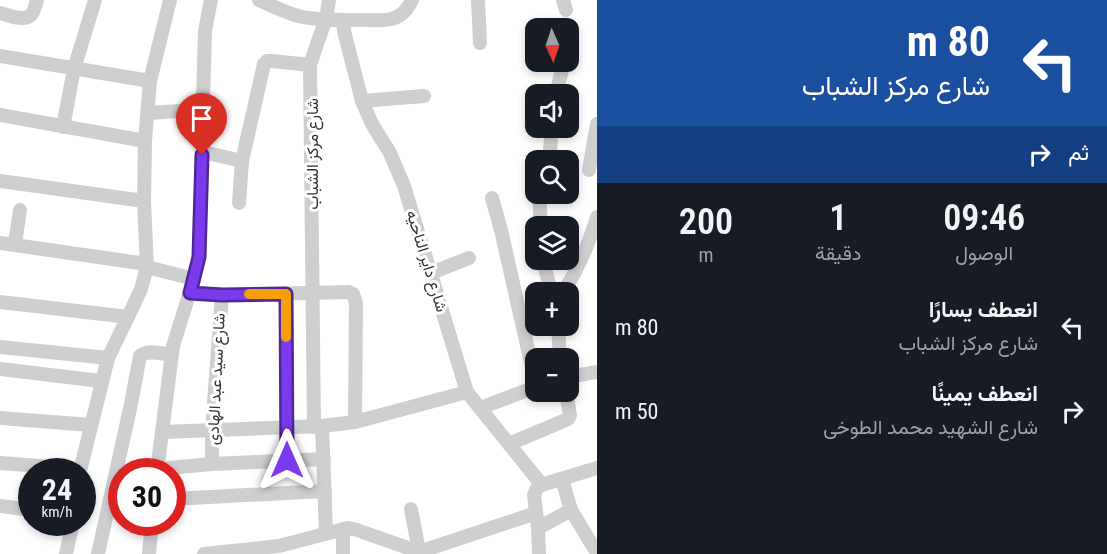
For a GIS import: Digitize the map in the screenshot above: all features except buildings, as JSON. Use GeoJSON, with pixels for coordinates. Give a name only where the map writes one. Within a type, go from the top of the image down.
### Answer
{"type":"FeatureCollection","features":[{"type":"Feature","properties":{"kind":"street"},"geometry":{"type":"LineString","coordinates":[[0,13],[21,18],[28,17],[37,0]]}},
{"type":"Feature","properties":{"kind":"street"},"geometry":{"type":"LineString","coordinates":[[63,127],[74,69],[95,0]]}},
{"type":"Feature","properties":{"kind":"street"},"geometry":{"type":"LineString","coordinates":[[83,458],[108,358],[141,289],[147,266],[144,201],[145,141],[150,81],[170,0]]}},
{"type":"Feature","properties":{"kind":"street"},"geometry":{"type":"LineString","coordinates":[[148,113],[196,110],[203,104],[205,31],[212,0]]}},
{"type":"Feature","properties":{"kind":"street"},"geometry":{"type":"LineString","coordinates":[[259,0],[284,12],[343,20],[394,18],[405,11],[412,0]]}},
{"type":"Feature","properties":{"kind":"street","name":"شارع مركز الشباب"},"geometry":{"type":"LineString","coordinates":[[326,533],[324,459],[318,426],[310,65],[326,19],[329,0]]}},
{"type":"Feature","properties":{"kind":"street"},"geometry":{"type":"LineString","coordinates":[[478,0],[480,43]]}},
{"type":"Feature","properties":{"kind":"street","name":"شارع داير الناحيه"},"geometry":{"type":"LineString","coordinates":[[343,20],[362,101],[372,124],[390,153],[404,186],[467,392],[540,486]]}},
{"type":"Feature","properties":{"kind":"street"},"geometry":{"type":"LineString","coordinates":[[0,56],[150,81]]}},
{"type":"Feature","properties":{"kind":"street"},"geometry":{"type":"LineString","coordinates":[[239,203],[242,161],[264,64],[272,61],[310,65]]}},
{"type":"Feature","properties":{"kind":"street"},"geometry":{"type":"LineString","coordinates":[[362,101],[424,96]]}},
{"type":"Feature","properties":{"kind":"street"},"geometry":{"type":"LineString","coordinates":[[0,116],[145,141]]}},
{"type":"Feature","properties":{"kind":"street"},"geometry":{"type":"LineString","coordinates":[[589,170],[597,124]]}},
{"type":"Feature","properties":{"kind":"street"},"geometry":{"type":"LineString","coordinates":[[159,458],[171,355],[199,257],[202,154],[203,152],[242,161]]}},
{"type":"Feature","properties":{"kind":"street"},"geometry":{"type":"LineString","coordinates":[[0,181],[144,201]]}},
{"type":"Feature","properties":{"kind":"street"},"geometry":{"type":"LineString","coordinates":[[480,408],[533,388],[535,381],[492,198]]}},
{"type":"Feature","properties":{"kind":"street"},"geometry":{"type":"LineString","coordinates":[[15,244],[20,210]]}},
{"type":"Feature","properties":{"kind":"street"},"geometry":{"type":"LineString","coordinates":[[569,282],[592,234],[597,217]]}},
{"type":"Feature","properties":{"kind":"street"},"geometry":{"type":"LineString","coordinates":[[0,243],[147,266],[194,279]]}},
{"type":"Feature","properties":{"kind":"street"},"geometry":{"type":"LineString","coordinates":[[431,273],[469,258]]}},
{"type":"Feature","properties":{"kind":"street"},"geometry":{"type":"LineString","coordinates":[[190,293],[222,295],[349,292],[353,294],[355,298],[355,422]]}},
{"type":"Feature","properties":{"kind":"street"},"geometry":{"type":"LineString","coordinates":[[286,294],[287,460]]}},
{"type":"Feature","properties":{"kind":"street","name":"شارع سيد عبد الهادى"},"geometry":{"type":"LineString","coordinates":[[212,464],[212,430],[222,295]]}},
{"type":"Feature","properties":{"kind":"street"},"geometry":{"type":"LineString","coordinates":[[0,302],[128,317]]}},
{"type":"Feature","properties":{"kind":"street"},"geometry":{"type":"LineString","coordinates":[[0,347],[108,358]]}},
{"type":"Feature","properties":{"kind":"street"},"geometry":{"type":"LineString","coordinates":[[98,554],[140,356],[147,352],[171,355]]}},
{"type":"Feature","properties":{"kind":"street"},"geometry":{"type":"LineString","coordinates":[[0,369],[102,381]]}},
{"type":"Feature","properties":{"kind":"street"},"geometry":{"type":"LineString","coordinates":[[579,374],[597,372]]}},
{"type":"Feature","properties":{"kind":"street"},"geometry":{"type":"LineString","coordinates":[[162,432],[287,428],[355,422],[467,392]]}},
{"type":"Feature","properties":{"kind":"street"},"geometry":{"type":"LineString","coordinates":[[509,444],[568,419],[570,415],[568,402]]}},
{"type":"Feature","properties":{"kind":"street"},"geometry":{"type":"LineString","coordinates":[[0,418],[91,425]]}},
{"type":"Feature","properties":{"kind":"street"},"geometry":{"type":"LineString","coordinates":[[186,467],[324,459]]}},
{"type":"Feature","properties":{"kind":"street"},"geometry":{"type":"LineString","coordinates":[[0,463],[18,465]]}},
{"type":"Feature","properties":{"kind":"street"},"geometry":{"type":"LineString","coordinates":[[539,554],[534,495],[540,486],[597,468]]}},
{"type":"Feature","properties":{"kind":"street"},"geometry":{"type":"LineString","coordinates":[[562,479],[571,510],[597,553]]}},
{"type":"Feature","properties":{"kind":"street"},"geometry":{"type":"LineString","coordinates":[[186,498],[325,491]]}},
{"type":"Feature","properties":{"kind":"street"},"geometry":{"type":"LineString","coordinates":[[0,506],[18,508]]}},
{"type":"Feature","properties":{"kind":"street"},"geometry":{"type":"LineString","coordinates":[[411,509],[419,551]]}},
{"type":"Feature","properties":{"kind":"street"},"geometry":{"type":"LineString","coordinates":[[538,528],[571,510]]}},
{"type":"Feature","properties":{"kind":"street"},"geometry":{"type":"LineString","coordinates":[[204,554],[280,550],[343,529],[357,530],[393,548],[434,550],[536,513]]}},
{"type":"Feature","properties":{"kind":"street"},"geometry":{"type":"LineString","coordinates":[[343,529],[343,554]]}},
{"type":"Feature","properties":{"kind":"street"},"geometry":{"type":"LineString","coordinates":[[66,554],[70,536]]}},
{"type":"Feature","properties":{"kind":"street"},"geometry":{"type":"LineString","coordinates":[[149,554],[151,536]]}},
{"type":"Feature","properties":{"kind":"slow traffic"},"geometry":{"type":"LineString","coordinates":[[249,294],[286,294],[286,337]]}},
{"type":"Feature","properties":{"kind":"route"},"geometry":{"type":"LineString","coordinates":[[202,155],[199,257],[190,293],[286,294],[287,460]]}}]}
